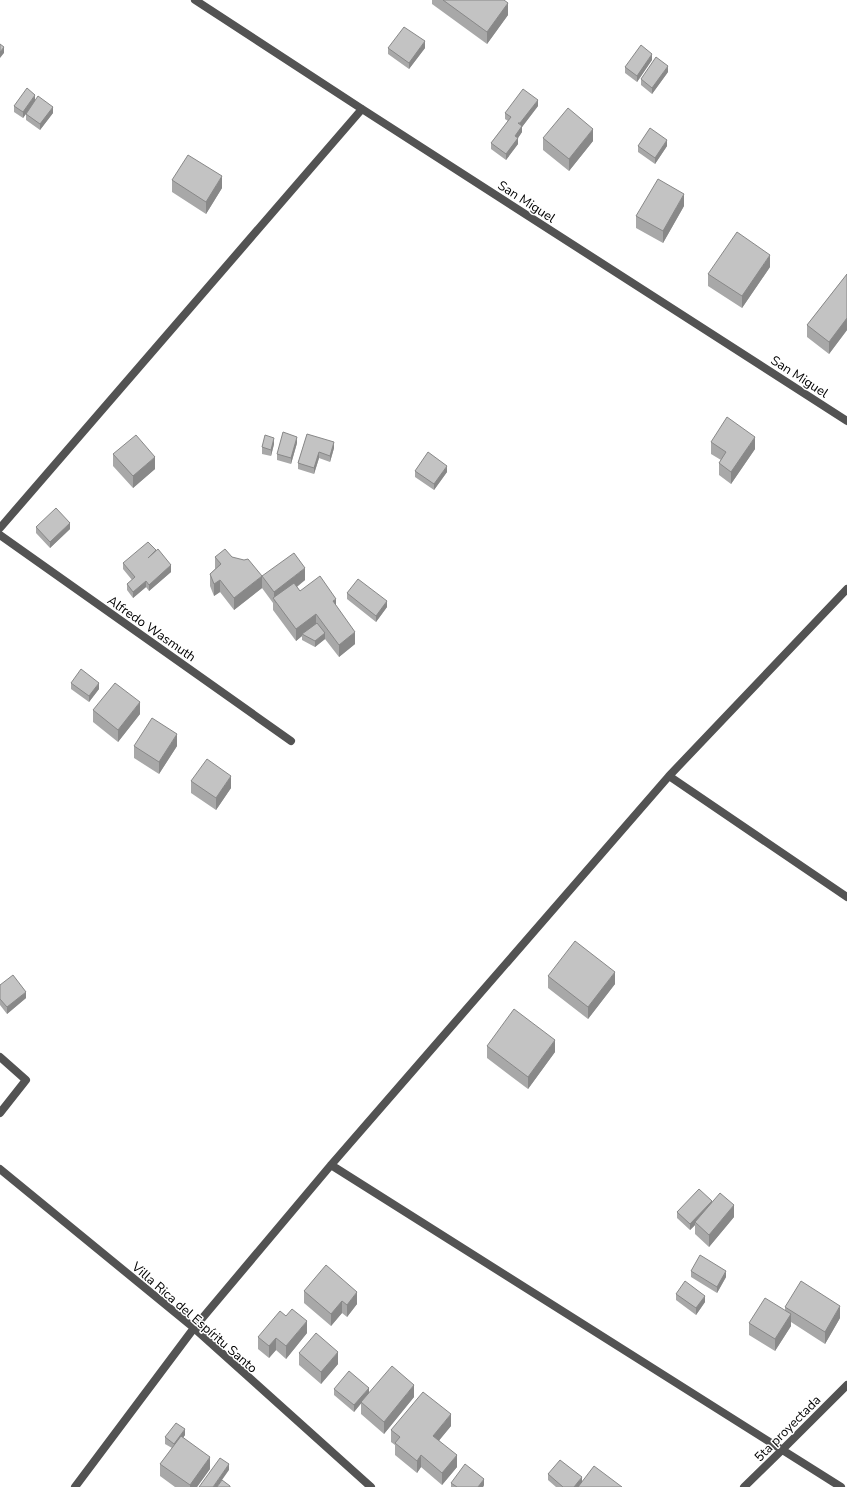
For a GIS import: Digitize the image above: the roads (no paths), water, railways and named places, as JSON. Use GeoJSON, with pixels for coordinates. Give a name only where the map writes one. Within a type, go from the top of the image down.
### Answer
{"type":"FeatureCollection","features":[{"type":"Feature","properties":{"kind":"street","name":"San Miguel"},"geometry":{"type":"LineString","coordinates":[[195,0],[847,420]]}},
{"type":"Feature","properties":{"kind":"street"},"geometry":{"type":"LineString","coordinates":[[0,528],[362,109]]}},
{"type":"Feature","properties":{"kind":"street","name":"Alfredo Wasmuth"},"geometry":{"type":"LineString","coordinates":[[0,535],[291,741]]}},
{"type":"Feature","properties":{"kind":"street"},"geometry":{"type":"LineString","coordinates":[[75,1487],[194,1328],[331,1165],[669,776],[847,589]]}},
{"type":"Feature","properties":{"kind":"street"},"geometry":{"type":"LineString","coordinates":[[669,776],[847,897]]}},
{"type":"Feature","properties":{"kind":"street"},"geometry":{"type":"LineString","coordinates":[[0,1057],[26,1080],[0,1113]]}},
{"type":"Feature","properties":{"kind":"street"},"geometry":{"type":"LineString","coordinates":[[331,1165],[784,1449],[842,1487]]}},
{"type":"Feature","properties":{"kind":"street","name":"Villa Rica del Espíritu Santo"},"geometry":{"type":"LineString","coordinates":[[0,1169],[194,1328],[371,1487]]}},
{"type":"Feature","properties":{"kind":"street","name":"5ta proyectada"},"geometry":{"type":"LineString","coordinates":[[744,1487],[847,1385]]}}]}
